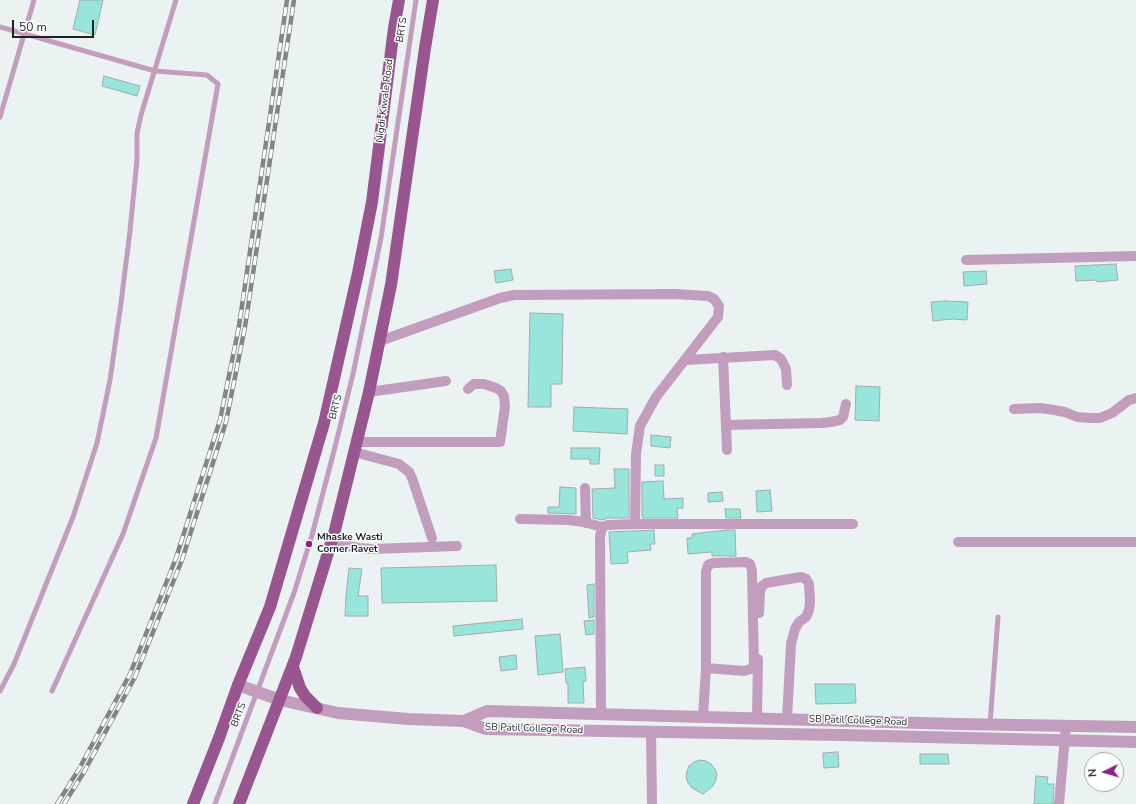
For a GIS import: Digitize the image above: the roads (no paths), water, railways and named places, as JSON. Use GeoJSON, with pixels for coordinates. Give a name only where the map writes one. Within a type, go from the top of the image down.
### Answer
{"type":"FeatureCollection","features":[{"type":"Feature","properties":{"kind":"main road","name":"Nigdi-Kiwale Road"},"geometry":{"type":"LineString","coordinates":[[193,804],[270,607],[324,423],[358,273],[372,202],[394,28],[399,0]]}},
{"type":"Feature","properties":{"kind":"main road"},"geometry":{"type":"LineString","coordinates":[[239,804],[293,667],[331,543],[369,392],[391,285],[425,48],[434,0]]}},
{"type":"Feature","properties":{"kind":"main road"},"geometry":{"type":"LineString","coordinates":[[293,667],[300,688],[305,696],[317,708]]}},
{"type":"Feature","properties":{"kind":"street"},"geometry":{"type":"LineString","coordinates":[[966,260],[1136,256]]}},
{"type":"Feature","properties":{"kind":"street"},"geometry":{"type":"LineString","coordinates":[[380,341],[500,298],[514,295],[675,294],[708,296],[714,299],[719,306],[718,317],[656,397],[640,426],[636,454],[635,524]]}},
{"type":"Feature","properties":{"kind":"street"},"geometry":{"type":"LineString","coordinates":[[686,360],[775,355],[781,359],[786,369],[787,385]]}},
{"type":"Feature","properties":{"kind":"street"},"geometry":{"type":"LineString","coordinates":[[723,357],[727,450]]}},
{"type":"Feature","properties":{"kind":"street"},"geometry":{"type":"LineString","coordinates":[[369,392],[446,381]]}},
{"type":"Feature","properties":{"kind":"street"},"geometry":{"type":"LineString","coordinates":[[355,447],[500,442],[505,407],[504,396],[501,391],[484,384],[474,384],[468,389]]}},
{"type":"Feature","properties":{"kind":"street"},"geometry":{"type":"LineString","coordinates":[[1014,409],[1040,408],[1065,412],[1076,417],[1100,418],[1112,413],[1129,400],[1136,398]]}},
{"type":"Feature","properties":{"kind":"street"},"geometry":{"type":"LineString","coordinates":[[726,426],[822,424],[840,420],[843,417],[846,404]]}},
{"type":"Feature","properties":{"kind":"street"},"geometry":{"type":"LineString","coordinates":[[355,447],[399,464],[409,472],[432,538]]}},
{"type":"Feature","properties":{"kind":"street"},"geometry":{"type":"LineString","coordinates":[[585,488],[586,523]]}},
{"type":"Feature","properties":{"kind":"street"},"geometry":{"type":"LineString","coordinates":[[520,520],[568,520],[602,527],[608,525],[635,524],[853,524]]}},
{"type":"Feature","properties":{"kind":"street"},"geometry":{"type":"LineString","coordinates":[[601,715],[600,537],[602,527]]}},
{"type":"Feature","properties":{"kind":"street"},"geometry":{"type":"LineString","coordinates":[[958,542],[1136,542]]}},
{"type":"Feature","properties":{"kind":"street"},"geometry":{"type":"LineString","coordinates":[[331,543],[372,549],[457,546]]}},
{"type":"Feature","properties":{"kind":"street"},"geometry":{"type":"LineString","coordinates":[[703,717],[706,668],[706,572],[708,565],[713,563],[746,562],[750,564],[752,571],[754,664],[751,669],[744,671],[706,668]]}},
{"type":"Feature","properties":{"kind":"street"},"geometry":{"type":"LineString","coordinates":[[757,719],[761,587],[766,584],[801,577],[806,579],[809,584],[810,601],[809,610],[806,617],[799,622],[795,629],[792,644],[787,719]]}},
{"type":"Feature","properties":{"kind":"street"},"geometry":{"type":"LineString","coordinates":[[238,686],[280,700],[338,713],[464,721]]}},
{"type":"Feature","properties":{"kind":"street","name":"SB Patil College Road"},"geometry":{"type":"LineString","coordinates":[[464,721],[487,711],[1136,728]]}},
{"type":"Feature","properties":{"kind":"street","name":"SB Patil College Road"},"geometry":{"type":"LineString","coordinates":[[464,721],[486,729],[651,731],[1136,742]]}},
{"type":"Feature","properties":{"kind":"street"},"geometry":{"type":"LineString","coordinates":[[1059,804],[1066,726]]}},
{"type":"Feature","properties":{"kind":"street"},"geometry":{"type":"LineString","coordinates":[[651,731],[652,804]]}},
{"type":"Feature","properties":{"kind":"lane"},"geometry":{"type":"LineString","coordinates":[[0,117],[34,0]]}},
{"type":"Feature","properties":{"kind":"lane"},"geometry":{"type":"LineString","coordinates":[[0,691],[14,664],[74,517],[97,443],[110,380],[122,296],[137,160],[137,132],[176,0]]}},
{"type":"Feature","properties":{"kind":"lane","name":"BRTS"},"geometry":{"type":"LineString","coordinates":[[215,804],[294,593],[332,461],[353,374],[381,238],[416,0]]}},
{"type":"Feature","properties":{"kind":"lane"},"geometry":{"type":"LineString","coordinates":[[0,27],[155,71],[207,75],[218,84],[156,438],[123,534],[52,692]]}},
{"type":"Feature","properties":{"kind":"lane"},"geometry":{"type":"LineString","coordinates":[[990,724],[998,617]]}},
{"type":"Feature","properties":{"kind":"railway"},"geometry":{"type":"LineString","coordinates":[[57,804],[79,769],[130,674],[176,558],[220,420],[239,326],[287,0]]}},
{"type":"Feature","properties":{"kind":"railway"},"geometry":{"type":"LineString","coordinates":[[64,804],[84,772],[135,677],[182,560],[226,422],[245,327],[294,0]]}},
{"type":"Feature","properties":{"kind":"place","name":"Mhaske Wasti Corner Ravet"},"geometry":{"type":"Point","coordinates":[309,544]}}]}
